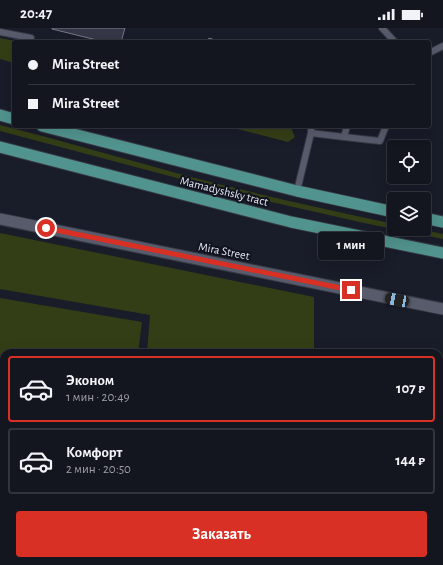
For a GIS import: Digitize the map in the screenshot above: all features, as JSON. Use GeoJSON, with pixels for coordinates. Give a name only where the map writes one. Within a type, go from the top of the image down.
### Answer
{"type":"FeatureCollection","features":[{"type":"Feature","properties":{"kind":"main road"},"geometry":{"type":"LineString","coordinates":[[0,115],[12,118]]}},
{"type":"Feature","properties":{"kind":"main road","name":"Mamadyshsky tract"},"geometry":{"type":"LineString","coordinates":[[50,128],[297,191],[387,210]]}},
{"type":"Feature","properties":{"kind":"main road","name":"Mamadyshsky tract"},"geometry":{"type":"LineString","coordinates":[[0,147],[291,222],[443,253]]}},
{"type":"Feature","properties":{"kind":"main road"},"geometry":{"type":"LineString","coordinates":[[431,219],[443,222]]}},
{"type":"Feature","properties":{"kind":"street","name":"Mira Street"},"geometry":{"type":"LineString","coordinates":[[0,219],[443,309]]}},
{"type":"Feature","properties":{"kind":"lane"},"geometry":{"type":"LineString","coordinates":[[382,28],[393,40]]}},
{"type":"Feature","properties":{"kind":"lane"},"geometry":{"type":"LineString","coordinates":[[0,32],[31,38]]}},
{"type":"Feature","properties":{"kind":"lane"},"geometry":{"type":"LineString","coordinates":[[431,52],[443,46]]}},
{"type":"Feature","properties":{"kind":"lane"},"geometry":{"type":"LineString","coordinates":[[344,137],[347,128]]}},
{"type":"Feature","properties":{"kind":"lane"},"geometry":{"type":"LineString","coordinates":[[297,191],[311,129],[344,137],[380,142],[385,128]]}},
{"type":"Feature","properties":{"kind":"green space"},"geometry":{"type":"Polygon","coordinates":[[[0,38],[12,40],[12,62],[0,59],[0,38]]]}},
{"type":"Feature","properties":{"kind":"green space"},"geometry":{"type":"Polygon","coordinates":[[[0,125],[213,183],[387,222],[387,228],[241,195],[0,131],[0,125]]]}},
{"type":"Feature","properties":{"kind":"green space"},"geometry":{"type":"Polygon","coordinates":[[[234,128],[291,128],[295,137],[288,142],[234,128]]]}},
{"type":"Feature","properties":{"kind":"green space"},"geometry":{"type":"Polygon","coordinates":[[[431,232],[443,234],[443,239],[428,236],[431,236],[431,232]]]}},
{"type":"Feature","properties":{"kind":"green space"},"geometry":{"type":"Polygon","coordinates":[[[0,233],[314,297],[314,349],[147,349],[150,315],[0,289],[0,233]]]}},
{"type":"Feature","properties":{"kind":"green space"},"geometry":{"type":"Polygon","coordinates":[[[0,298],[142,322],[139,349],[0,349],[0,298]]]}},
{"type":"Feature","properties":{"kind":"building"},"geometry":{"type":"Polygon","coordinates":[[[125,28],[122,40],[97,40],[52,29],[125,28]]]}},
{"type":"Feature","properties":{"kind":"route"},"geometry":{"type":"LineString","coordinates":[[46,228],[351,290]]}}]}
